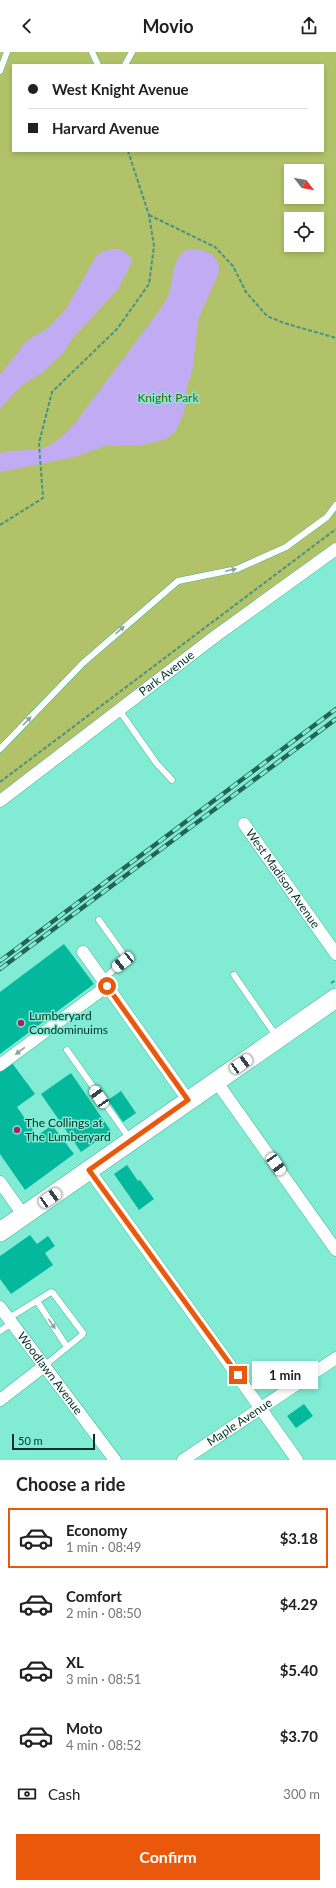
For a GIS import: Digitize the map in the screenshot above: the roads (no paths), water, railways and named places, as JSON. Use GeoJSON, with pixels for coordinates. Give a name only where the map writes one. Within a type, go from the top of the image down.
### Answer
{"type":"FeatureCollection","features":[{"type":"Feature","properties":{"kind":"main road"},"geometry":{"type":"LineString","coordinates":[[0,1232],[336,998]]}},
{"type":"Feature","properties":{"kind":"street","name":"Park Avenue"},"geometry":{"type":"LineString","coordinates":[[0,801],[218,635],[336,549]]}},
{"type":"Feature","properties":{"kind":"street","name":"West Madison Avenue"},"geometry":{"type":"LineString","coordinates":[[244,824],[336,954]]}},
{"type":"Feature","properties":{"kind":"street"},"geometry":{"type":"LineString","coordinates":[[83,952],[188,1100]]}},
{"type":"Feature","properties":{"kind":"street"},"geometry":{"type":"LineString","coordinates":[[0,1065],[105,982]]}},
{"type":"Feature","properties":{"kind":"street"},"geometry":{"type":"LineString","coordinates":[[216,1081],[336,1250]]}},
{"type":"Feature","properties":{"kind":"street"},"geometry":{"type":"LineString","coordinates":[[89,1170],[297,1460]]}},
{"type":"Feature","properties":{"kind":"street"},"geometry":{"type":"LineString","coordinates":[[0,1182],[24,1216]]}},
{"type":"Feature","properties":{"kind":"street","name":"Woodlawn Avenue"},"geometry":{"type":"LineString","coordinates":[[0,1307],[114,1460]]}},
{"type":"Feature","properties":{"kind":"street","name":"Maple Avenue"},"geometry":{"type":"LineString","coordinates":[[183,1460],[336,1358]]}},
{"type":"Feature","properties":{"kind":"street"},"geometry":{"type":"LineString","coordinates":[[0,1400],[44,1366]]}},
{"type":"Feature","properties":{"kind":"lane"},"geometry":{"type":"LineString","coordinates":[[0,71],[6,52]]}},
{"type":"Feature","properties":{"kind":"lane"},"geometry":{"type":"LineString","coordinates":[[92,52],[98,64]]}},
{"type":"Feature","properties":{"kind":"lane"},"geometry":{"type":"LineString","coordinates":[[126,64],[132,52]]}},
{"type":"Feature","properties":{"kind":"lane"},"geometry":{"type":"LineString","coordinates":[[0,749],[83,663],[178,581],[237,569],[286,547],[327,517],[336,505]]}},
{"type":"Feature","properties":{"kind":"lane"},"geometry":{"type":"LineString","coordinates":[[119,710],[156,764],[172,780]]}},
{"type":"Feature","properties":{"kind":"lane"},"geometry":{"type":"LineString","coordinates":[[99,920],[124,955],[123,962],[105,982]]}},
{"type":"Feature","properties":{"kind":"lane"},"geometry":{"type":"LineString","coordinates":[[234,975],[278,1038]]}},
{"type":"Feature","properties":{"kind":"lane"},"geometry":{"type":"LineString","coordinates":[[67,1050],[131,1140]]}},
{"type":"Feature","properties":{"kind":"lane"},"geometry":{"type":"LineString","coordinates":[[0,1331],[10,1321],[37,1301],[51,1292],[54,1293],[82,1335],[44,1366]]}},
{"type":"Feature","properties":{"kind":"lane"},"geometry":{"type":"LineString","coordinates":[[37,1301],[67,1347]]}},
{"type":"Feature","properties":{"kind":"railway"},"geometry":{"type":"LineString","coordinates":[[0,961],[336,709]]}},
{"type":"Feature","properties":{"kind":"railway"},"geometry":{"type":"LineString","coordinates":[[0,969],[336,719]]}},
{"type":"Feature","properties":{"kind":"place","name":"Lumberyard Condominuims"},"geometry":{"type":"Point","coordinates":[21,1023]}},
{"type":"Feature","properties":{"kind":"place","name":"The Collings at The Lumberyard"},"geometry":{"type":"Point","coordinates":[17,1130]}},
{"type":"Feature","properties":{"kind":"park label","name":"Knight Park"},"geometry":{"type":"Point","coordinates":[168,398]}}]}
